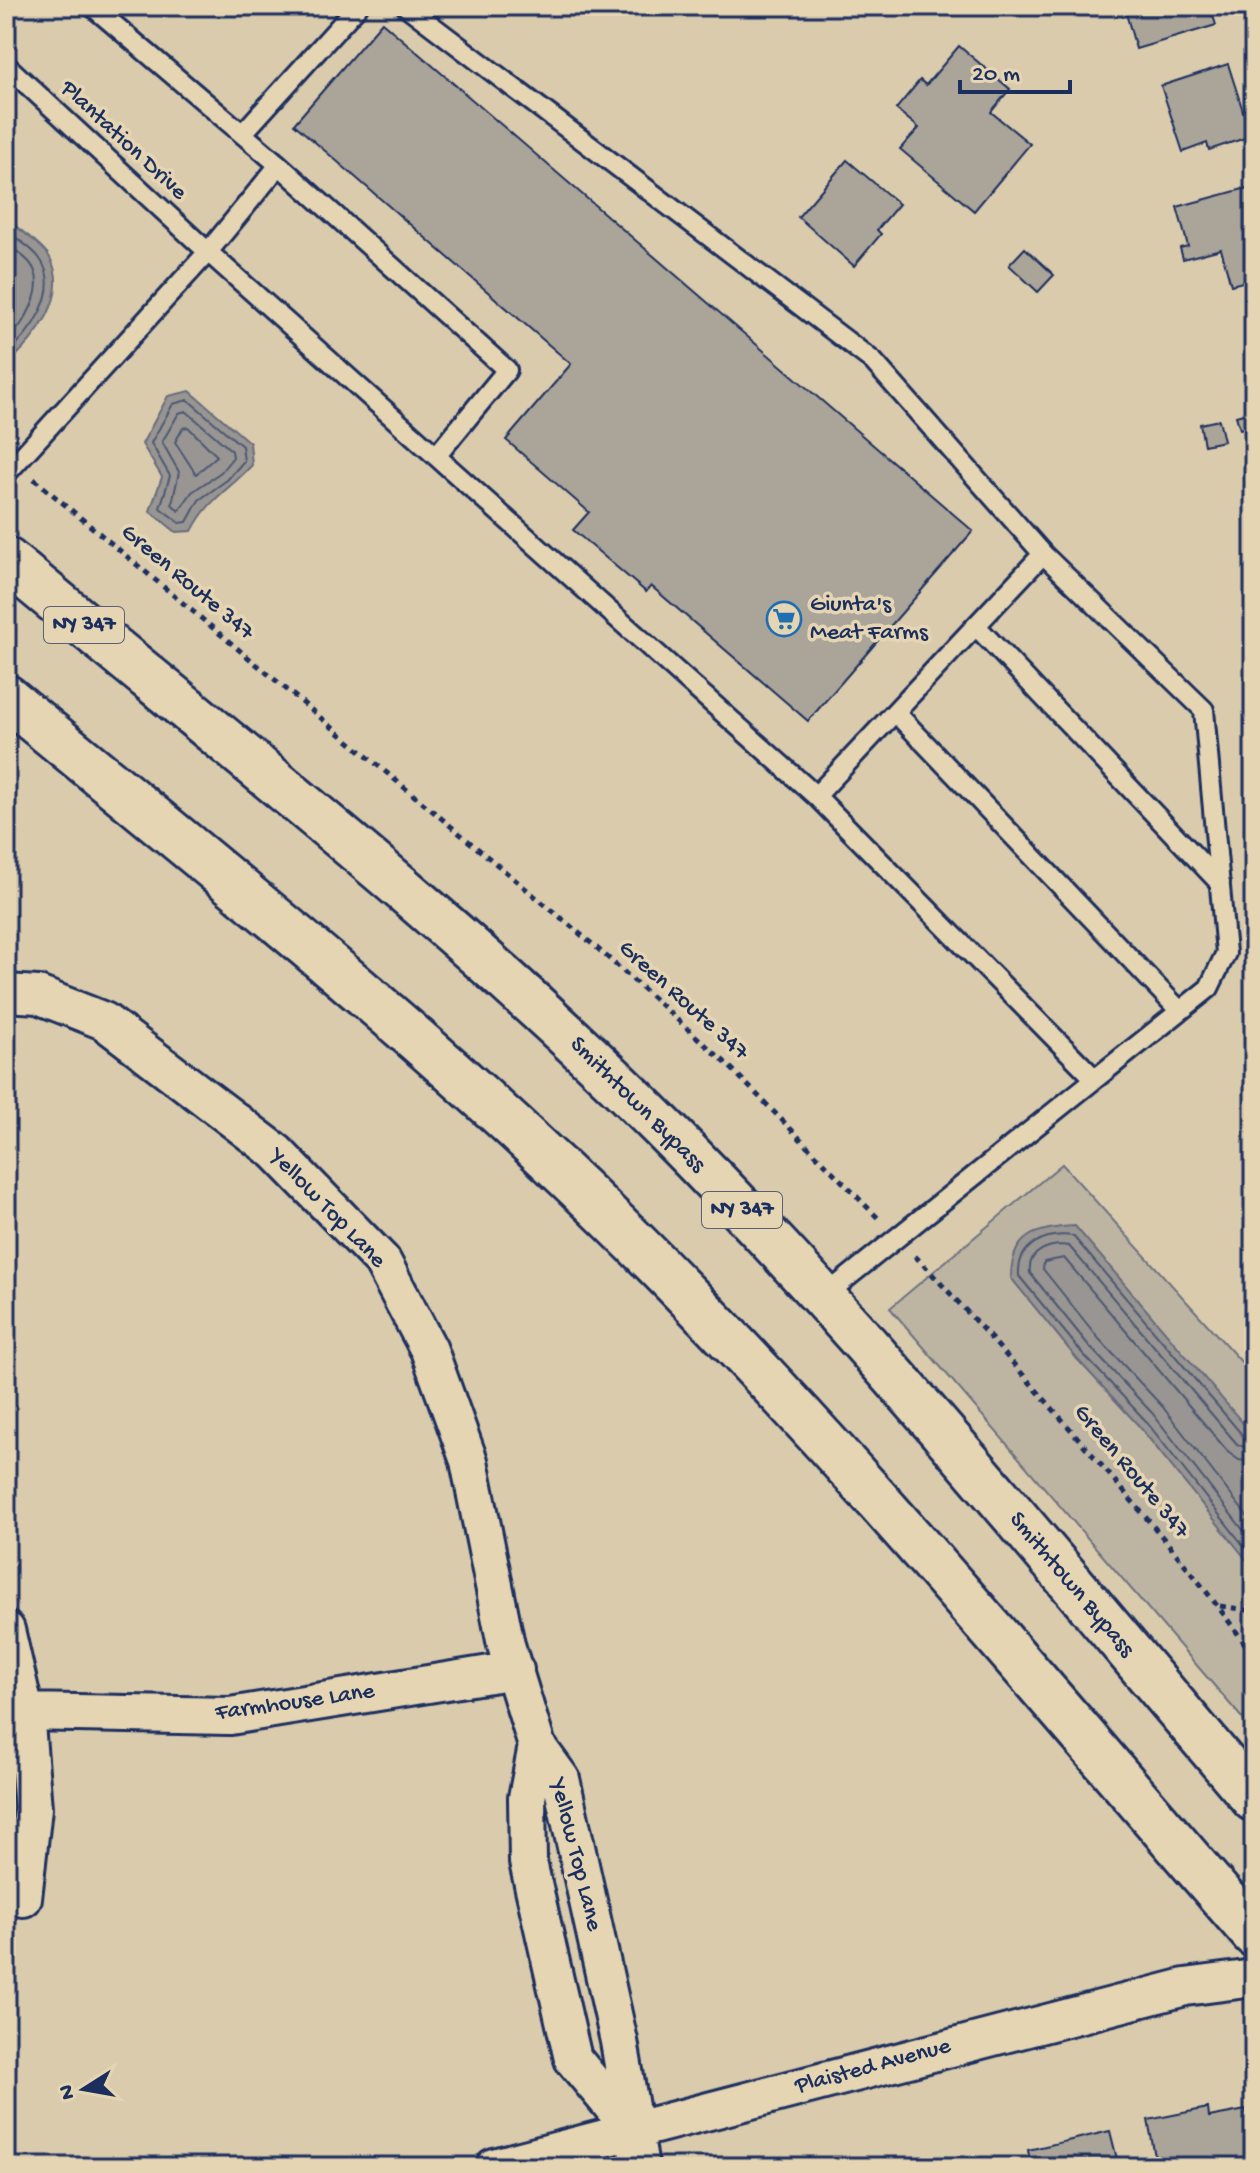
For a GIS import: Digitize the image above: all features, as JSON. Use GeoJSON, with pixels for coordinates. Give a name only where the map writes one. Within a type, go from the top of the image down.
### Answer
{"type":"FeatureCollection","features":[{"type":"Feature","properties":{"kind":"highway","name":"Smithtown Bypass"},"geometry":{"type":"LineString","coordinates":[[6,560],[362,856],[566,1034],[662,1127],[823,1297],[1254,1799]]}},
{"type":"Feature","properties":{"kind":"highway"},"geometry":{"type":"LineString","coordinates":[[6,697],[417,1041],[613,1221],[796,1411],[1254,1934]]}},
{"type":"Feature","properties":{"kind":"street","name":"Yellow Top Lane"},"geometry":{"type":"LineString","coordinates":[[6,993],[38,995],[104,1021],[276,1152],[382,1261],[429,1350],[469,1461],[506,1645],[537,1746],[561,1779],[619,2041],[632,2130]]}},
{"type":"Feature","properties":{"kind":"street"},"geometry":{"type":"LineString","coordinates":[[6,1630],[25,1712],[33,1808],[23,1898]]}},
{"type":"Feature","properties":{"kind":"street","name":"Farmhouse Lane"},"geometry":{"type":"LineString","coordinates":[[25,1712],[230,1716],[515,1670]]}},
{"type":"Feature","properties":{"kind":"street","name":"Yellow Top Lane"},"geometry":{"type":"LineString","coordinates":[[537,1746],[527,1798],[528,1862],[573,2059],[632,2130]]}},
{"type":"Feature","properties":{"kind":"street"},"geometry":{"type":"LineString","coordinates":[[554,1978],[603,1968]]}},
{"type":"Feature","properties":{"kind":"street","name":"Plaisted Avenue"},"geometry":{"type":"LineString","coordinates":[[494,2167],[1185,1987],[1254,1978]]}},
{"type":"Feature","properties":{"kind":"street"},"geometry":{"type":"LineString","coordinates":[[632,2130],[640,2167]]}},
{"type":"Feature","properties":{"kind":"lane"},"geometry":{"type":"LineString","coordinates":[[92,6],[243,133],[507,370],[437,455]]}},
{"type":"Feature","properties":{"kind":"lane"},"geometry":{"type":"LineString","coordinates":[[243,133],[358,6]]}},
{"type":"Feature","properties":{"kind":"lane"},"geometry":{"type":"LineString","coordinates":[[406,6],[873,361],[1043,554],[1204,710],[1226,953],[1209,988],[823,1297]]}},
{"type":"Feature","properties":{"kind":"lane","name":"Plantation Drive"},"geometry":{"type":"LineString","coordinates":[[6,65],[208,252],[816,796],[1095,1079]]}},
{"type":"Feature","properties":{"kind":"lane"},"geometry":{"type":"LineString","coordinates":[[11,468],[208,252],[279,165]]}},
{"type":"Feature","properties":{"kind":"lane"},"geometry":{"type":"LineString","coordinates":[[816,796],[897,714],[1043,554]]}},
{"type":"Feature","properties":{"kind":"lane"},"geometry":{"type":"LineString","coordinates":[[976,626],[1220,883]]}},
{"type":"Feature","properties":{"kind":"lane"},"geometry":{"type":"LineString","coordinates":[[897,714],[1180,1011]]}},
{"type":"Feature","properties":{"kind":"path","name":"Green Route 347"},"geometry":{"type":"LineString","coordinates":[[11,468],[597,948],[727,1064],[898,1237],[1013,1362],[1220,1606],[1254,1657]]}},
{"type":"Feature","properties":{"kind":"path"},"geometry":{"type":"LineString","coordinates":[[1220,1606],[1254,1611]]}},
{"type":"Feature","properties":{"kind":"shaded area"},"geometry":{"type":"Polygon","coordinates":[[[1062,1164],[1254,1376],[1254,1732],[890,1308],[1062,1164]]]}},
{"type":"Feature","properties":{"kind":"water"},"geometry":{"type":"Polygon","coordinates":[[[6,219],[49,256],[55,271],[56,287],[53,302],[38,331],[6,365],[6,219]]]}},
{"type":"Feature","properties":{"kind":"water"},"geometry":{"type":"Polygon","coordinates":[[[190,391],[250,443],[252,465],[212,502],[192,531],[176,532],[150,511],[162,477],[142,444],[168,396],[190,391]]]}},
{"type":"Feature","properties":{"kind":"water"},"geometry":{"type":"Polygon","coordinates":[[[1075,1226],[1254,1436],[1254,1569],[1139,1426],[1077,1359],[1011,1278],[1016,1252],[1029,1236],[1049,1229],[1075,1226]]]}},
{"type":"Feature","properties":{"kind":"building"},"geometry":{"type":"Polygon","coordinates":[[[1124,6],[1210,6],[1216,25],[1136,49],[1124,6]]]}},
{"type":"Feature","properties":{"kind":"building"},"geometry":{"type":"Polygon","coordinates":[[[382,22],[973,531],[808,721],[651,586],[646,592],[573,530],[589,512],[506,440],[571,364],[294,124],[382,22]]]}},
{"type":"Feature","properties":{"kind":"building"},"geometry":{"type":"Polygon","coordinates":[[[959,46],[1010,89],[991,112],[1030,144],[974,211],[900,149],[919,128],[896,109],[920,80],[926,85],[959,46]]]}},
{"type":"Feature","properties":{"kind":"building"},"geometry":{"type":"Polygon","coordinates":[[[1228,64],[1251,136],[1209,150],[1207,143],[1183,152],[1161,86],[1228,64]]]}},
{"type":"Feature","properties":{"kind":"building"},"geometry":{"type":"Polygon","coordinates":[[[847,160],[899,204],[877,230],[881,234],[854,266],[798,217],[847,160]]]}},
{"type":"Feature","properties":{"kind":"building"},"geometry":{"type":"Polygon","coordinates":[[[1254,186],[1254,279],[1231,285],[1221,249],[1183,259],[1180,248],[1188,246],[1177,207],[1254,186]]]}},
{"type":"Feature","properties":{"kind":"building"},"geometry":{"type":"Polygon","coordinates":[[[1025,248],[1054,275],[1038,292],[1009,265],[1025,248]]]}},
{"type":"Feature","properties":{"kind":"building"},"geometry":{"type":"Polygon","coordinates":[[[1254,411],[1254,425],[1240,429],[1236,416],[1254,411]]]}},
{"type":"Feature","properties":{"kind":"building"},"geometry":{"type":"Polygon","coordinates":[[[1219,420],[1224,441],[1204,445],[1200,424],[1219,420]]]}},
{"type":"Feature","properties":{"kind":"building"},"geometry":{"type":"Polygon","coordinates":[[[1208,2108],[1209,2117],[1246,2110],[1254,2158],[1233,2163],[1234,2167],[1210,2167],[1208,2159],[1157,2167],[1148,2120],[1208,2108]]]}},
{"type":"Feature","properties":{"kind":"building"},"geometry":{"type":"Polygon","coordinates":[[[1110,2131],[1119,2167],[1031,2167],[1028,2150],[1110,2131]]]}},
{"type":"Feature","properties":{"kind":"building"},"geometry":{"type":"Polygon","coordinates":[[[989,2159],[991,2167],[959,2167],[989,2159]]]}},
{"type":"Feature","properties":{"kind":"place","name":"Giunta's Meat Farms"},"geometry":{"type":"Point","coordinates":[784,619]}}]}
